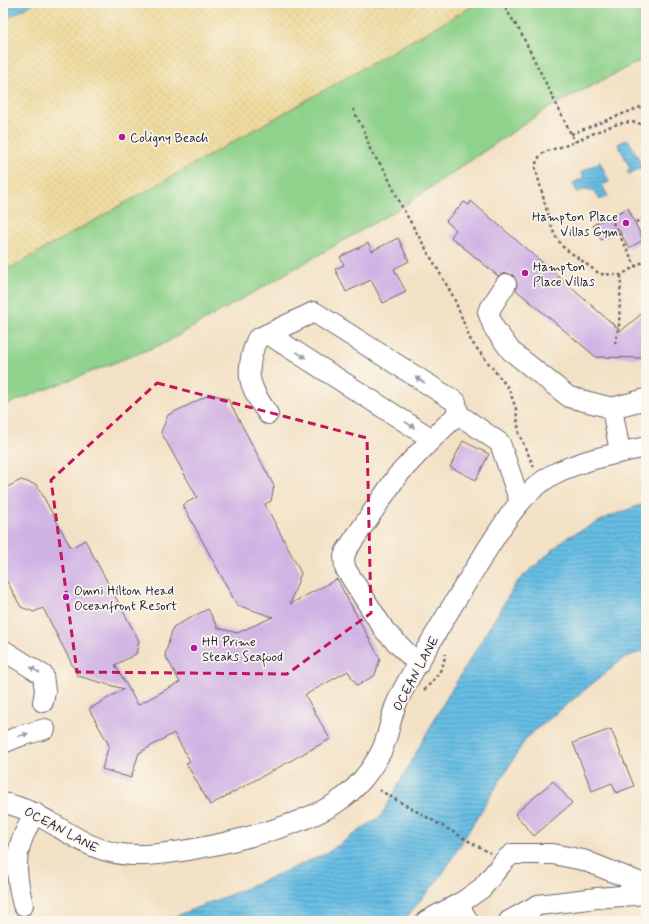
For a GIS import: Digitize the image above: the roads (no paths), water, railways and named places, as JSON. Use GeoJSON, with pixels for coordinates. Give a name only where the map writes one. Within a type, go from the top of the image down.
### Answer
{"type":"FeatureCollection","features":[{"type":"Feature","properties":{"kind":"street"},"geometry":{"type":"LineString","coordinates":[[506,284],[488,312],[494,328],[511,351],[569,397],[612,408],[646,399]]}},
{"type":"Feature","properties":{"kind":"street"},"geometry":{"type":"LineString","coordinates":[[268,414],[255,395],[250,378],[250,357],[257,339],[314,312],[456,402],[458,414],[500,443],[520,502]]}},
{"type":"Feature","properties":{"kind":"street"},"geometry":{"type":"LineString","coordinates":[[268,334],[432,439]]}},
{"type":"Feature","properties":{"kind":"street"},"geometry":{"type":"LineString","coordinates":[[612,408],[620,452]]}},
{"type":"Feature","properties":{"kind":"street"},"geometry":{"type":"LineString","coordinates":[[418,664],[385,631],[345,568],[344,557],[346,551],[397,476],[458,414]]}},
{"type":"Feature","properties":{"kind":"street","name":"OCEAN LANE"},"geometry":{"type":"LineString","coordinates":[[3,803],[19,806],[35,813],[86,845],[105,852],[132,855],[168,853],[232,841],[280,828],[314,815],[340,801],[362,780],[382,751],[395,707],[418,664],[459,593],[504,523],[520,502],[544,482],[571,467],[601,456],[646,447]]}},
{"type":"Feature","properties":{"kind":"street"},"geometry":{"type":"LineString","coordinates":[[3,650],[43,675],[45,691],[43,702]]}},
{"type":"Feature","properties":{"kind":"street"},"geometry":{"type":"LineString","coordinates":[[3,743],[20,736],[45,730]]}},
{"type":"Feature","properties":{"kind":"street"},"geometry":{"type":"LineString","coordinates":[[23,905],[16,877],[17,855],[21,839],[35,813]]}},
{"type":"Feature","properties":{"kind":"street"},"geometry":{"type":"LineString","coordinates":[[426,921],[458,904],[482,888],[504,861],[512,854],[554,854],[583,860],[646,885]]}},
{"type":"Feature","properties":{"kind":"street"},"geometry":{"type":"LineString","coordinates":[[510,921],[538,905],[646,894]]}},
{"type":"Feature","properties":{"kind":"street"},"geometry":{"type":"LineString","coordinates":[[458,904],[468,921]]}},
{"type":"Feature","properties":{"kind":"water"},"geometry":{"type":"Polygon","coordinates":[[[3,3],[34,3],[3,21],[3,3]]]}},
{"type":"Feature","properties":{"kind":"water"},"geometry":{"type":"Polygon","coordinates":[[[628,139],[643,167],[629,174],[627,171],[630,168],[618,144],[628,139]]]}},
{"type":"Feature","properties":{"kind":"water"},"geometry":{"type":"Polygon","coordinates":[[[600,162],[609,182],[602,185],[608,196],[600,200],[595,193],[589,190],[583,189],[582,191],[577,192],[573,183],[584,178],[581,172],[600,162]]]}},
{"type":"Feature","properties":{"kind":"water"},"geometry":{"type":"Polygon","coordinates":[[[646,503],[646,650],[624,658],[527,737],[441,876],[403,921],[163,921],[247,888],[327,853],[381,816],[443,704],[517,582],[566,538],[608,517],[646,503]]]}},
{"type":"Feature","properties":{"kind":"place","name":"Coligny Beach"},"geometry":{"type":"Point","coordinates":[122,137]}},
{"type":"Feature","properties":{"kind":"place","name":"Hampton Place Villas Gym"},"geometry":{"type":"Point","coordinates":[626,223]}},
{"type":"Feature","properties":{"kind":"place","name":"Hampton Place Villas"},"geometry":{"type":"Point","coordinates":[525,273]}},
{"type":"Feature","properties":{"kind":"place","name":"Omni Hilton Head Oceanfront Resort"},"geometry":{"type":"Point","coordinates":[66,597]}},
{"type":"Feature","properties":{"kind":"place","name":"HH Prime Steaks Seafood"},"geometry":{"type":"Point","coordinates":[194,648]}}]}
